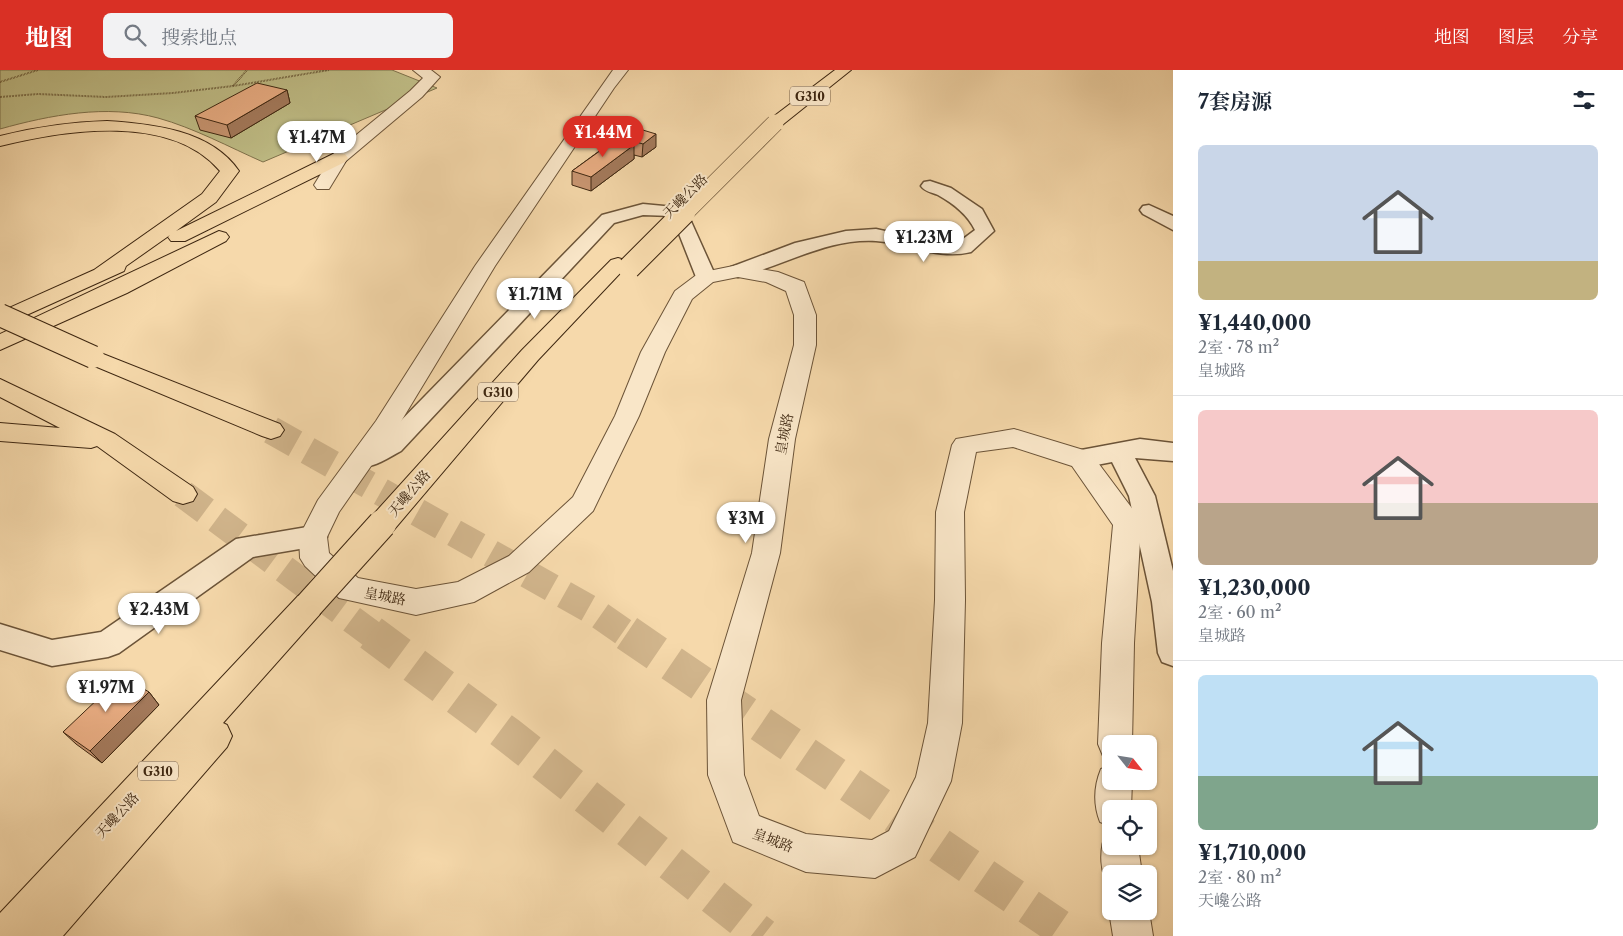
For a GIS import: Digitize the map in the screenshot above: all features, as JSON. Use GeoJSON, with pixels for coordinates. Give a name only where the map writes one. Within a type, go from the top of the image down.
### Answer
{"type":"FeatureCollection","features":[{"type":"Feature","properties":{"kind":"main road","name":"天巉公路"},"geometry":{"type":"LineString","coordinates":[[37,936],[317,609],[544,360],[623,266],[770,122],[831,70]]}},
{"type":"Feature","properties":{"kind":"main road","name":"天巉公路"},"geometry":{"type":"LineString","coordinates":[[770,122],[844,70]]}},
{"type":"Feature","properties":{"kind":"main road"},"geometry":{"type":"LineString","coordinates":[[0,141],[59,128],[97,126],[132,128],[184,138],[213,153],[230,171],[209,198],[100,275]]}},
{"type":"Feature","properties":{"kind":"main road"},"geometry":{"type":"LineString","coordinates":[[0,320],[100,275],[339,158]]}},
{"type":"Feature","properties":{"kind":"main road"},"geometry":{"type":"LineString","coordinates":[[0,343],[119,288],[323,185]]}},
{"type":"Feature","properties":{"kind":"main road"},"geometry":{"type":"LineString","coordinates":[[100,275],[119,288]]}},
{"type":"Feature","properties":{"kind":"main road"},"geometry":{"type":"LineString","coordinates":[[0,315],[93,357],[271,430]]}},
{"type":"Feature","properties":{"kind":"main road"},"geometry":{"type":"LineString","coordinates":[[8,392],[106,440],[183,494]]}},
{"type":"Feature","properties":{"kind":"main road"},"geometry":{"type":"LineString","coordinates":[[0,432],[106,440]]}},
{"type":"Feature","properties":{"kind":"main road","name":"天巉公路"},"geometry":{"type":"LineString","coordinates":[[6,936],[317,609]]}},
{"type":"Feature","properties":{"kind":"street"},"geometry":{"type":"LineString","coordinates":[[323,185],[339,158],[416,94],[432,77],[420,70]]}},
{"type":"Feature","properties":{"kind":"street"},"geometry":{"type":"LineString","coordinates":[[0,637],[52,653],[108,644],[246,547],[313,537],[328,508],[385,428],[485,266],[608,85],[621,70]]}},
{"type":"Feature","properties":{"kind":"street"},"geometry":{"type":"LineString","coordinates":[[738,271],[802,247],[846,237],[876,235],[930,247],[964,248],[985,231],[976,213],[945,192],[930,186]]}},
{"type":"Feature","properties":{"kind":"street"},"geometry":{"type":"LineString","coordinates":[[362,460],[392,446],[608,219],[622,212],[641,209],[679,212],[706,277]]}},
{"type":"Feature","properties":{"kind":"street"},"geometry":{"type":"LineString","coordinates":[[1148,210],[1173,224]]}},
{"type":"Feature","properties":{"kind":"street","name":"皇城路"},"geometry":{"type":"LineString","coordinates":[[313,537],[315,558],[350,589],[416,602],[463,592],[518,564],[583,504],[627,416],[653,352],[683,296],[706,277],[738,271],[770,276],[796,287],[805,314],[804,345],[782,439],[766,553],[724,700],[726,774],[746,829],[806,853],[875,859],[902,844],[932,782],[945,723],[950,600],[950,512],[965,445],[1014,438],[1081,459]]}},
{"type":"Feature","properties":{"kind":"street"},"geometry":{"type":"LineString","coordinates":[[1115,735],[1118,643],[1127,523],[1081,459],[1140,448],[1173,452]]}},
{"type":"Feature","properties":{"kind":"street"},"geometry":{"type":"LineString","coordinates":[[1119,452],[1142,496],[1166,602],[1173,653]]}},
{"type":"Feature","properties":{"kind":"street"},"geometry":{"type":"LineString","coordinates":[[1130,920],[1133,936]]}},
{"type":"Feature","properties":{"kind":"path"},"geometry":{"type":"LineString","coordinates":[[0,82],[38,70]]}},
{"type":"Feature","properties":{"kind":"path"},"geometry":{"type":"LineString","coordinates":[[233,86],[247,70]]}},
{"type":"Feature","properties":{"kind":"path"},"geometry":{"type":"LineString","coordinates":[[0,97],[38,94],[106,97],[173,93],[233,86],[329,70]]}},
{"type":"Feature","properties":{"kind":"shaded area"},"geometry":{"type":"Polygon","coordinates":[[[0,70],[392,70],[437,88],[263,162],[185,127],[139,114],[119,112],[79,113],[39,119],[0,129],[0,70]]]}},
{"type":"Feature","properties":{"kind":"building"},"geometry":{"type":"Polygon","coordinates":[[[257,83],[287,90],[227,125],[195,116],[257,83]]]}},
{"type":"Feature","properties":{"kind":"building"},"geometry":{"type":"Polygon","coordinates":[[[603,118],[656,134],[643,144],[589,128],[603,118]]]}},
{"type":"Feature","properties":{"kind":"building"},"geometry":{"type":"Polygon","coordinates":[[[615,140],[634,145],[591,177],[572,171],[615,140]]]}},
{"type":"Feature","properties":{"kind":"building"},"geometry":{"type":"Polygon","coordinates":[[[122,676],[149,692],[90,751],[63,732],[122,676]]]}},
{"type":"Feature","properties":{"kind":"tunnel"},"geometry":{"type":"LineString","coordinates":[[271,430],[595,612],[628,635]]}},
{"type":"Feature","properties":{"kind":"tunnel"},"geometry":{"type":"LineString","coordinates":[[183,494],[373,635]]}},
{"type":"Feature","properties":{"kind":"tunnel"},"geometry":{"type":"LineString","coordinates":[[371,633],[507,734],[763,936]]}},
{"type":"Feature","properties":{"kind":"tunnel"},"geometry":{"type":"LineString","coordinates":[[627,633],[1072,936]]}}]}
